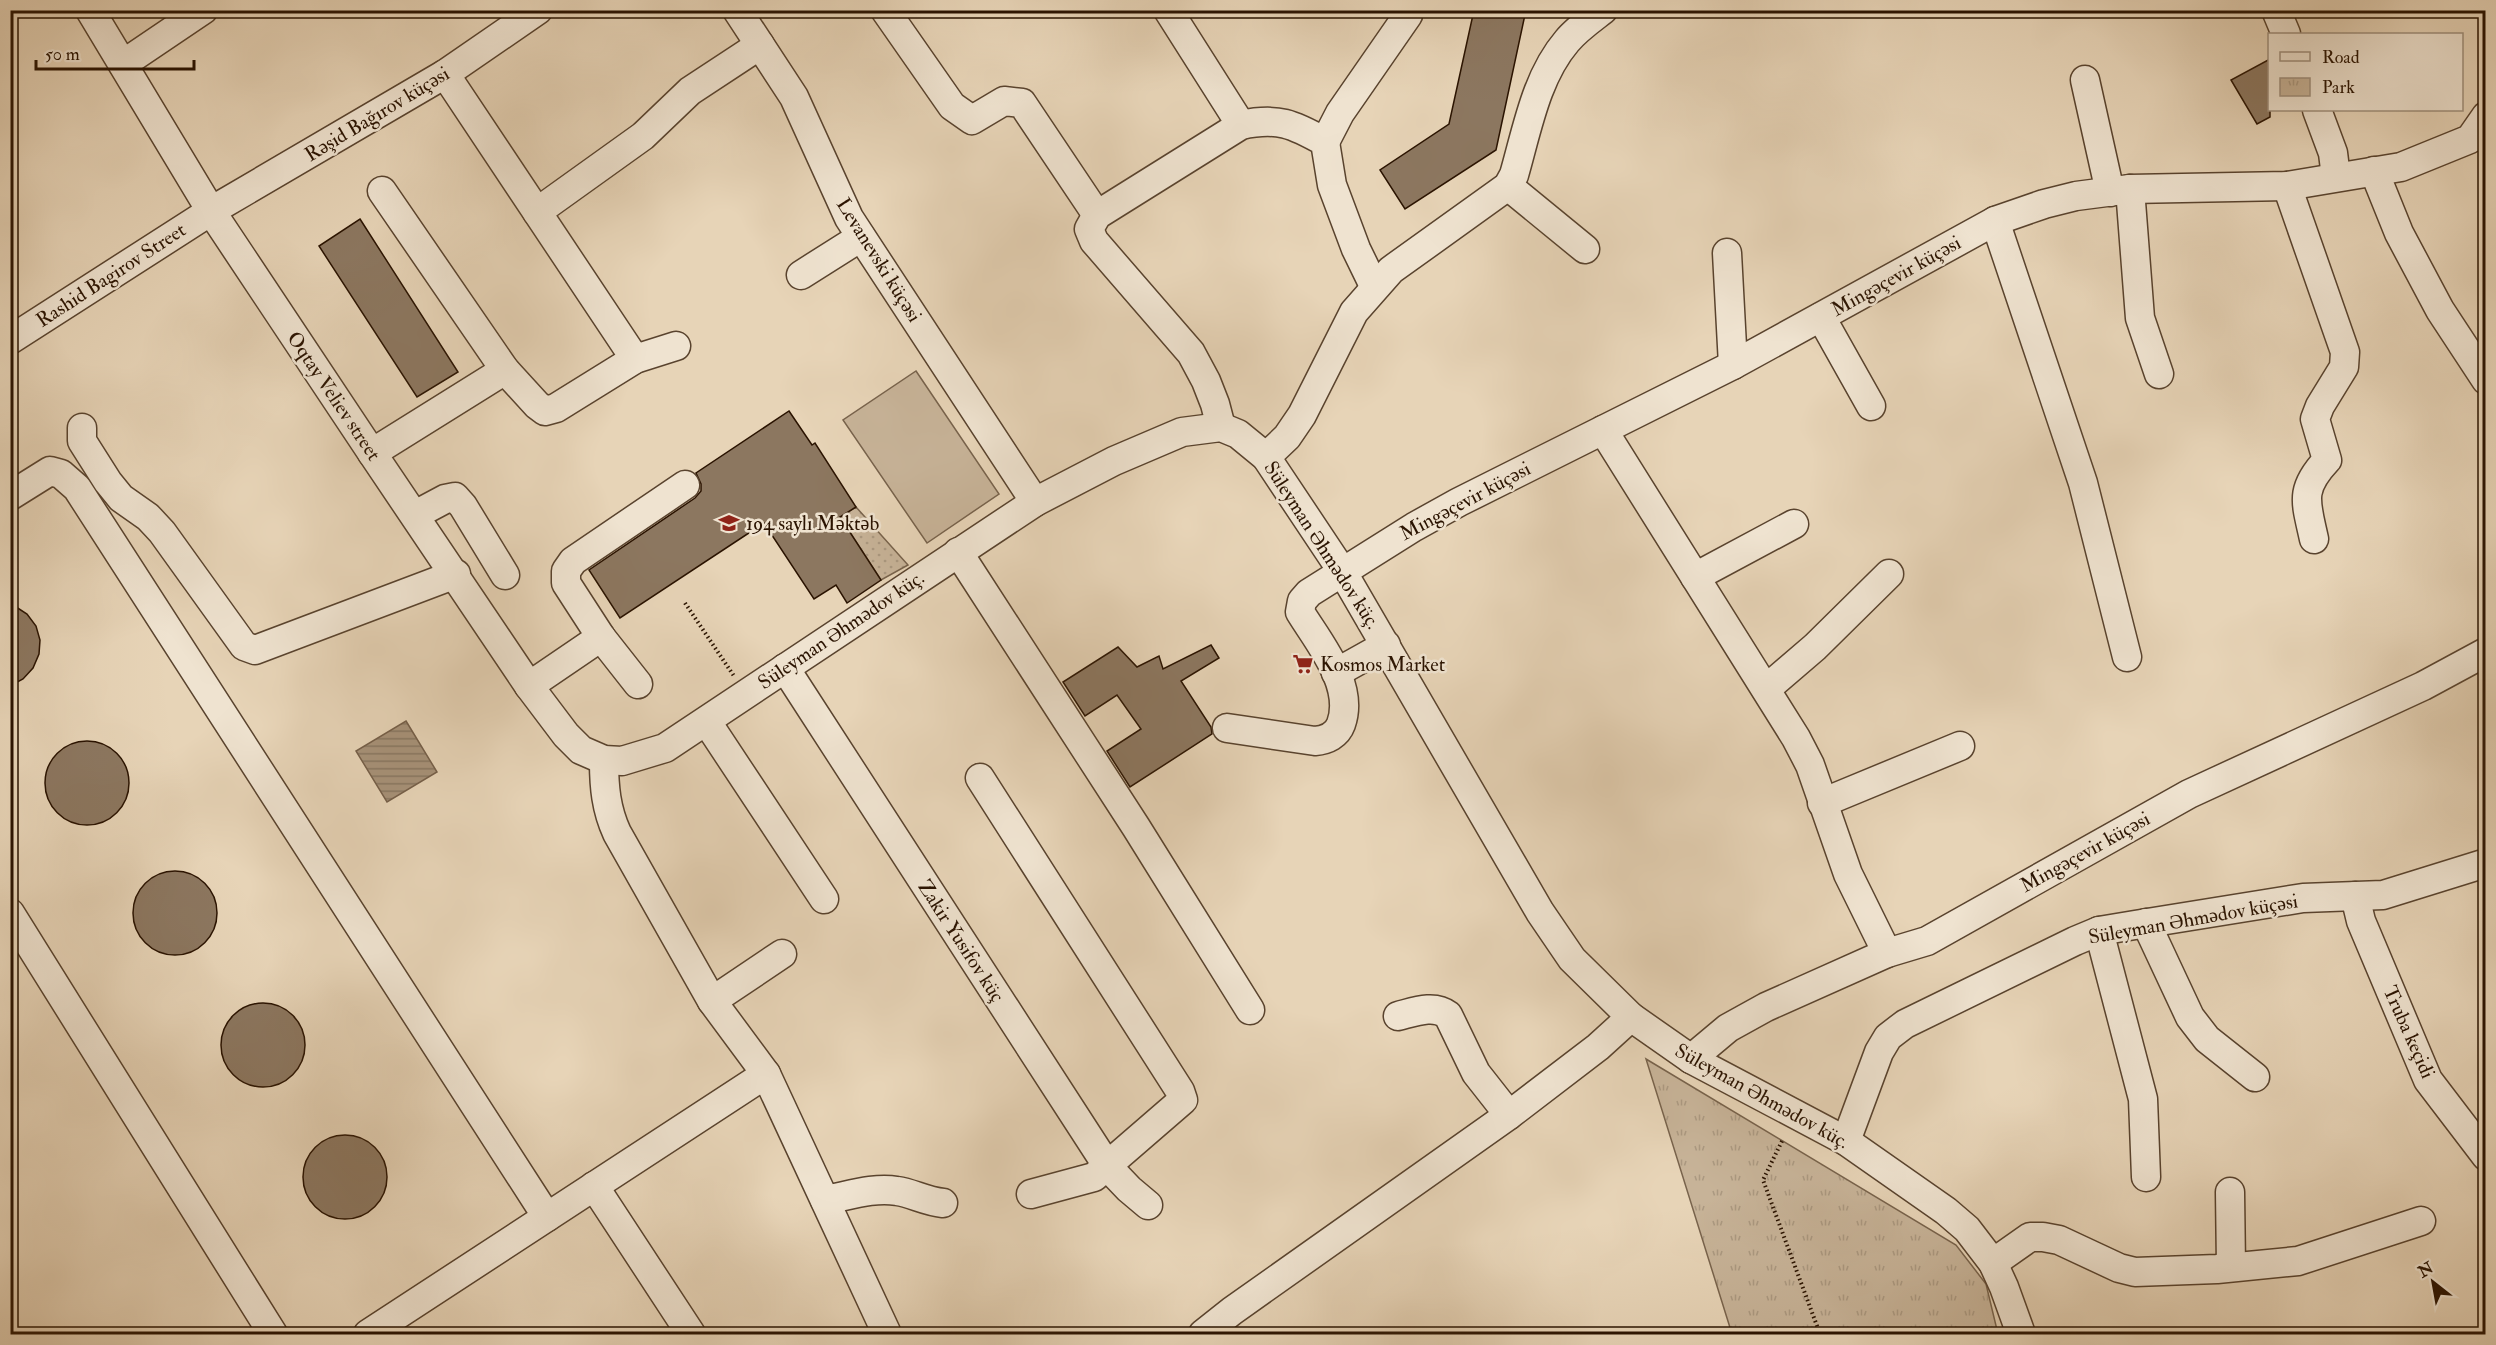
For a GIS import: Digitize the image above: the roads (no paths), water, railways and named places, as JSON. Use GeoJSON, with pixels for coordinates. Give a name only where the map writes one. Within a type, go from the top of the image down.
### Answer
{"type":"FeatureCollection","features":[{"type":"Feature","properties":{"kind":"street","name":"Oqtay Veliev street"},"geometry":{"type":"LineString","coordinates":[[90,10],[212,211],[529,686],[566,735],[581,750],[604,760]]}},
{"type":"Feature","properties":{"kind":"street"},"geometry":{"type":"LineString","coordinates":[[123,64],[203,10]]}},
{"type":"Feature","properties":{"kind":"street","name":"Rəşid Bağırov küçəsi"},"geometry":{"type":"LineString","coordinates":[[212,211],[445,74],[538,10]]}},
{"type":"Feature","properties":{"kind":"street","name":"Levanevski küçəsi"},"geometry":{"type":"LineString","coordinates":[[737,10],[794,97],[849,218],[1035,502]]}},
{"type":"Feature","properties":{"kind":"street"},"geometry":{"type":"LineString","coordinates":[[885,10],[952,106],[972,120],[1004,101],[1022,102],[1097,215]]}},
{"type":"Feature","properties":{"kind":"street"},"geometry":{"type":"LineString","coordinates":[[1168,10],[1241,125]]}},
{"type":"Feature","properties":{"kind":"street"},"geometry":{"type":"LineString","coordinates":[[1374,286],[1356,249],[1332,185],[1325,142],[1340,113],[1408,15],[1408,10]]}},
{"type":"Feature","properties":{"kind":"street"},"geometry":{"type":"LineString","coordinates":[[1266,457],[1287,437],[1297,422],[1354,312],[1374,286],[1391,270],[1508,186],[1514,175],[1534,105],[1550,67],[1565,42],[1603,10]]}},
{"type":"Feature","properties":{"kind":"street"},"geometry":{"type":"LineString","coordinates":[[2276,10],[2286,33]]}},
{"type":"Feature","properties":{"kind":"street"},"geometry":{"type":"LineString","coordinates":[[537,212],[643,136],[690,91],[760,45]]}},
{"type":"Feature","properties":{"kind":"street"},"geometry":{"type":"LineString","coordinates":[[445,74],[635,359]]}},
{"type":"Feature","properties":{"kind":"street"},"geometry":{"type":"LineString","coordinates":[[2085,80],[2120,191],[2140,318],[2159,375]]}},
{"type":"Feature","properties":{"kind":"street"},"geometry":{"type":"LineString","coordinates":[[2317,111],[2333,153],[2336,177]]}},
{"type":"Feature","properties":{"kind":"street","name":"Mingəçevir küçəsi"},"geometry":{"type":"LineString","coordinates":[[1336,673],[1300,612],[1302,601],[1309,592],[1460,501],[1732,365],[1995,221],[2044,204],[2120,191],[2287,186],[2401,167],[2478,145],[2486,116]]}},
{"type":"Feature","properties":{"kind":"street"},"geometry":{"type":"LineString","coordinates":[[1221,427],[1206,381],[1191,353],[1094,241],[1089,229],[1097,215],[1241,125],[1263,120],[1282,121],[1325,142]]}},
{"type":"Feature","properties":{"kind":"street"},"geometry":{"type":"LineString","coordinates":[[2374,171],[2404,242],[2440,310],[2486,380]]}},
{"type":"Feature","properties":{"kind":"street"},"geometry":{"type":"LineString","coordinates":[[1508,186],[1585,249]]}},
{"type":"Feature","properties":{"kind":"street"},"geometry":{"type":"LineString","coordinates":[[2287,186],[2346,352],[2344,367],[2320,406],[2315,419],[2327,460],[2316,472],[2307,488],[2307,505],[2314,539]]}},
{"type":"Feature","properties":{"kind":"street"},"geometry":{"type":"LineString","coordinates":[[382,191],[505,369],[545,411],[556,408],[635,359],[676,346]]}},
{"type":"Feature","properties":{"kind":"street","name":"Rashid Bagirov Street"},"geometry":{"type":"LineString","coordinates":[[15,329],[212,211]]}},
{"type":"Feature","properties":{"kind":"street"},"geometry":{"type":"LineString","coordinates":[[1995,221],[2083,483],[2127,657]]}},
{"type":"Feature","properties":{"kind":"street"},"geometry":{"type":"LineString","coordinates":[[801,275],[861,237]]}},
{"type":"Feature","properties":{"kind":"street"},"geometry":{"type":"LineString","coordinates":[[1727,253],[1732,365]]}},
{"type":"Feature","properties":{"kind":"street"},"geometry":{"type":"LineString","coordinates":[[1821,317],[1871,406]]}},
{"type":"Feature","properties":{"kind":"street"},"geometry":{"type":"LineString","coordinates":[[372,453],[505,369]]}},
{"type":"Feature","properties":{"kind":"street","name":"Süleyman Əhmədov küç."},"geometry":{"type":"LineString","coordinates":[[604,760],[622,761],[665,748],[1035,502],[1153,442],[1182,432],[1221,427],[1238,434],[1266,457],[1342,571],[1540,912],[1572,959],[1631,1017],[1691,1059],[1846,1141],[1946,1211],[1967,1229],[1993,1263],[2021,1335]]}},
{"type":"Feature","properties":{"kind":"street"},"geometry":{"type":"LineString","coordinates":[[81,428],[82,441],[108,482],[122,498],[148,517],[162,532],[244,646],[255,650],[456,574]]}},
{"type":"Feature","properties":{"kind":"street"},"geometry":{"type":"LineString","coordinates":[[1603,430],[1801,747],[1810,765],[1848,874],[1887,952]]}},
{"type":"Feature","properties":{"kind":"street"},"geometry":{"type":"LineString","coordinates":[[10,496],[50,471],[61,474],[77,488],[547,1217]]}},
{"type":"Feature","properties":{"kind":"street"},"geometry":{"type":"LineString","coordinates":[[638,684],[601,637],[566,583],[566,571],[573,561],[685,485]]}},
{"type":"Feature","properties":{"kind":"street"},"geometry":{"type":"LineString","coordinates":[[415,516],[445,499],[455,497],[463,506],[505,575]]}},
{"type":"Feature","properties":{"kind":"street"},"geometry":{"type":"LineString","coordinates":[[1695,577],[1794,524]]}},
{"type":"Feature","properties":{"kind":"street"},"geometry":{"type":"LineString","coordinates":[[958,552],[1136,827],[1250,1010]]}},
{"type":"Feature","properties":{"kind":"street"},"geometry":{"type":"LineString","coordinates":[[1766,689],[1815,647],[1889,574]]}},
{"type":"Feature","properties":{"kind":"street"},"geometry":{"type":"LineString","coordinates":[[529,686],[601,637]]}},
{"type":"Feature","properties":{"kind":"street"},"geometry":{"type":"LineString","coordinates":[[1227,728],[1315,741],[1327,740],[1339,729],[1345,712],[1336,673],[1386,645]]}},
{"type":"Feature","properties":{"kind":"street","name":"Mingəçevir küçəsi"},"geometry":{"type":"LineString","coordinates":[[1691,1059],[1728,1028],[1766,1007],[1887,952],[1927,941],[2189,794],[2423,686],[2486,652]]}},
{"type":"Feature","properties":{"kind":"street","name":"Zakir Yusifov küç"},"geometry":{"type":"LineString","coordinates":[[785,668],[1108,1167],[1128,1189],[1148,1204]]}},
{"type":"Feature","properties":{"kind":"street"},"geometry":{"type":"LineString","coordinates":[[707,722],[824,899]]}},
{"type":"Feature","properties":{"kind":"street"},"geometry":{"type":"LineString","coordinates":[[1822,803],[1959,747]]}},
{"type":"Feature","properties":{"kind":"street"},"geometry":{"type":"LineString","coordinates":[[604,760],[604,790],[609,816],[712,1001],[766,1074],[887,1335]]}},
{"type":"Feature","properties":{"kind":"street"},"geometry":{"type":"LineString","coordinates":[[980,778],[1180,1091],[1183,1100],[1094,1178],[1032,1194]]}},
{"type":"Feature","properties":{"kind":"street","name":"Süleyman Əhmədov küçəsi"},"geometry":{"type":"LineString","coordinates":[[1846,1141],[1879,1052],[1888,1037],[1905,1024],[2076,940],[2099,932],[2146,923],[2303,898],[2384,895],[2486,863]]}},
{"type":"Feature","properties":{"kind":"street","name":"Truba keçidi"},"geometry":{"type":"LineString","coordinates":[[2355,896],[2361,921],[2428,1080],[2486,1156]]}},
{"type":"Feature","properties":{"kind":"street"},"geometry":{"type":"LineString","coordinates":[[10,913],[273,1335]]}},
{"type":"Feature","properties":{"kind":"street"},"geometry":{"type":"LineString","coordinates":[[2146,923],[2190,1017],[2207,1039],[2255,1077]]}},
{"type":"Feature","properties":{"kind":"street"},"geometry":{"type":"LineString","coordinates":[[2099,932],[2143,1099],[2146,1177]]}},
{"type":"Feature","properties":{"kind":"street"},"geometry":{"type":"LineString","coordinates":[[712,1001],[782,954]]}},
{"type":"Feature","properties":{"kind":"street"},"geometry":{"type":"LineString","coordinates":[[1398,1016],[1430,1010],[1442,1011],[1448,1015],[1476,1072],[1509,1115]]}},
{"type":"Feature","properties":{"kind":"street"},"geometry":{"type":"LineString","coordinates":[[1203,1335],[1232,1311],[1509,1115],[1598,1047],[1631,1017]]}},
{"type":"Feature","properties":{"kind":"street"},"geometry":{"type":"LineString","coordinates":[[368,1335],[766,1074]]}},
{"type":"Feature","properties":{"kind":"street"},"geometry":{"type":"LineString","coordinates":[[594,1186],[691,1335]]}},
{"type":"Feature","properties":{"kind":"street"},"geometry":{"type":"LineString","coordinates":[[825,1200],[872,1191],[897,1191],[926,1201],[943,1203]]}},
{"type":"Feature","properties":{"kind":"street"},"geometry":{"type":"LineString","coordinates":[[2230,1192],[2231,1267]]}},
{"type":"Feature","properties":{"kind":"street"},"geometry":{"type":"LineString","coordinates":[[1993,1263],[2030,1238],[2043,1237],[2059,1240],[2119,1268],[2135,1272],[2298,1261],[2421,1221]]}},
{"type":"Feature","properties":{"kind":"place","name":"194 saylı Məktəb"},"geometry":{"type":"Point","coordinates":[729,523]}},
{"type":"Feature","properties":{"kind":"place","name":"Kosmos Market"},"geometry":{"type":"Point","coordinates":[1303,664]}}]}
